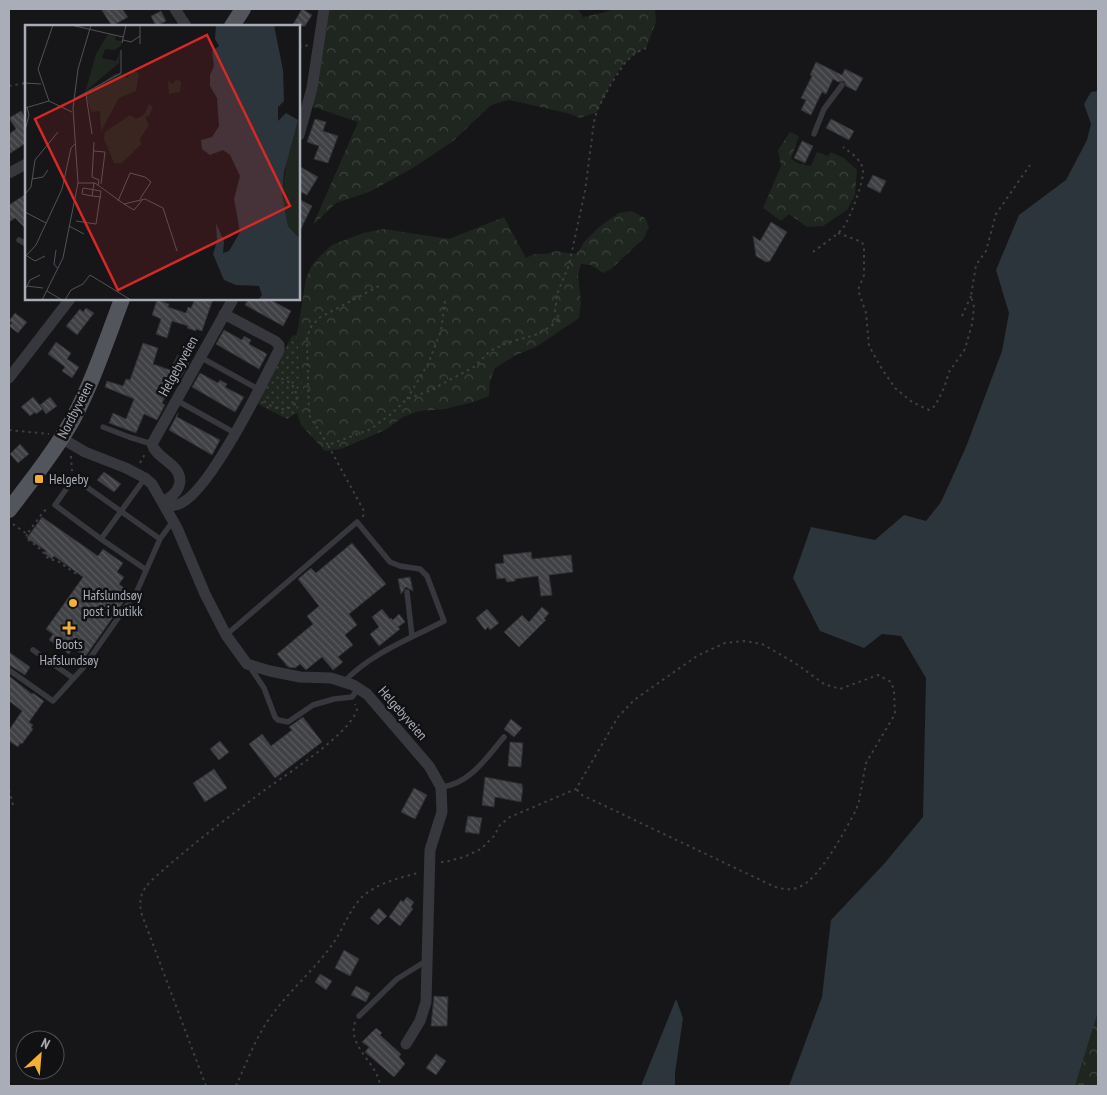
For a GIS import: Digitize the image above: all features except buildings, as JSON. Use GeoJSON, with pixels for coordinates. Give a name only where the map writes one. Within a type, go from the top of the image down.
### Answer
{"type":"FeatureCollection","features":[{"type":"Feature","properties":{"kind":"main road"},"geometry":{"type":"LineString","coordinates":[[233,25],[243,9]]}},
{"type":"Feature","properties":{"kind":"main road","name":"Nordbyveien"},"geometry":{"type":"LineString","coordinates":[[9,510],[64,440],[86,391],[122,300]]}},
{"type":"Feature","properties":{"kind":"street"},"geometry":{"type":"LineString","coordinates":[[175,9],[185,25]]}},
{"type":"Feature","properties":{"kind":"street"},"geometry":{"type":"LineString","coordinates":[[300,128],[312,88],[324,9]]}},
{"type":"Feature","properties":{"kind":"street"},"geometry":{"type":"LineString","coordinates":[[9,173],[25,165]]}},
{"type":"Feature","properties":{"kind":"street"},"geometry":{"type":"LineString","coordinates":[[9,378],[69,300]]}},
{"type":"Feature","properties":{"kind":"street","name":"Helgebyveien"},"geometry":{"type":"LineString","coordinates":[[152,444],[232,300]]}},
{"type":"Feature","properties":{"kind":"street"},"geometry":{"type":"LineString","coordinates":[[164,502],[174,506],[200,488],[221,458],[262,386],[279,350],[279,345],[224,314]]}},
{"type":"Feature","properties":{"kind":"street"},"geometry":{"type":"LineString","coordinates":[[64,440],[85,452],[145,478],[152,484],[173,520],[205,594],[226,635],[248,664]]}},
{"type":"Feature","properties":{"kind":"street"},"geometry":{"type":"LineString","coordinates":[[152,444],[153,448],[174,467],[180,478],[177,491],[164,502]]}},
{"type":"Feature","properties":{"kind":"street","name":"Helgebyveien"},"geometry":{"type":"LineString","coordinates":[[248,664],[270,672],[300,677],[331,678],[344,682],[355,693],[367,694],[429,766],[441,787],[442,812],[430,850],[426,1002],[420,1021],[406,1044]]}},
{"type":"Feature","properties":{"kind":"lane"},"geometry":{"type":"LineString","coordinates":[[814,134],[824,109],[842,85]]}},
{"type":"Feature","properties":{"kind":"lane"},"geometry":{"type":"LineString","coordinates":[[19,240],[25,243]]}},
{"type":"Feature","properties":{"kind":"lane"},"geometry":{"type":"LineString","coordinates":[[200,357],[262,386]]}},
{"type":"Feature","properties":{"kind":"lane"},"geometry":{"type":"LineString","coordinates":[[176,400],[235,433]]}},
{"type":"Feature","properties":{"kind":"lane"},"geometry":{"type":"LineString","coordinates":[[103,426],[152,444]]}},
{"type":"Feature","properties":{"kind":"lane"},"geometry":{"type":"LineString","coordinates":[[146,570],[55,506],[74,478],[160,539]]}},
{"type":"Feature","properties":{"kind":"lane"},"geometry":{"type":"LineString","coordinates":[[101,539],[145,478]]}},
{"type":"Feature","properties":{"kind":"lane"},"geometry":{"type":"LineString","coordinates":[[9,670],[53,701],[83,668],[137,591],[160,539],[173,520]]}},
{"type":"Feature","properties":{"kind":"lane"},"geometry":{"type":"LineString","coordinates":[[226,635],[357,522],[390,562],[400,566],[420,569],[427,576],[444,621],[412,636],[355,670],[344,682]]}},
{"type":"Feature","properties":{"kind":"lane"},"geometry":{"type":"LineString","coordinates":[[407,592],[412,636]]}},
{"type":"Feature","properties":{"kind":"lane"},"geometry":{"type":"LineString","coordinates":[[33,650],[73,678]]}},
{"type":"Feature","properties":{"kind":"lane"},"geometry":{"type":"LineString","coordinates":[[248,664],[264,688],[275,717],[284,722],[292,720],[313,705],[355,693]]}},
{"type":"Feature","properties":{"kind":"lane"},"geometry":{"type":"LineString","coordinates":[[441,787],[462,781],[487,758],[504,738]]}},
{"type":"Feature","properties":{"kind":"lane"},"geometry":{"type":"LineString","coordinates":[[359,1016],[397,979],[426,961]]}},
{"type":"Feature","properties":{"kind":"path"},"geometry":{"type":"LineString","coordinates":[[407,399],[429,391],[474,368],[490,351],[507,343],[538,334],[560,319],[555,312],[557,294],[569,265],[586,191],[596,116],[611,84],[624,64],[635,53],[646,48]]}},
{"type":"Feature","properties":{"kind":"path"},"geometry":{"type":"LineString","coordinates":[[9,86],[25,83]]}},
{"type":"Feature","properties":{"kind":"path"},"geometry":{"type":"LineString","coordinates":[[813,252],[843,227],[854,205],[861,182],[863,169],[856,157],[844,147]]}},
{"type":"Feature","properties":{"kind":"path"},"geometry":{"type":"LineString","coordinates":[[962,316],[971,296],[976,265],[986,251],[996,214],[1030,165]]}},
{"type":"Feature","properties":{"kind":"path"},"geometry":{"type":"LineString","coordinates":[[838,233],[862,242],[864,247],[864,275],[858,290],[866,314],[869,346],[895,388],[922,408],[929,410],[935,406],[949,372],[965,349],[972,324],[974,307],[971,296]]}},
{"type":"Feature","properties":{"kind":"path"},"geometry":{"type":"LineString","coordinates":[[357,522],[364,517],[364,511],[309,414],[307,339],[310,328],[319,318],[379,286]]}},
{"type":"Feature","properties":{"kind":"path"},"geometry":{"type":"LineString","coordinates":[[328,445],[371,429],[407,399],[428,364],[441,331],[445,301]]}},
{"type":"Feature","properties":{"kind":"path"},"geometry":{"type":"LineString","coordinates":[[276,378],[289,382],[296,392],[297,399],[294,405],[283,409],[275,408],[263,398],[262,386],[276,378]]}},
{"type":"Feature","properties":{"kind":"path"},"geometry":{"type":"LineString","coordinates":[[9,430],[45,433],[64,440],[71,454],[74,478]]}},
{"type":"Feature","properties":{"kind":"path"},"geometry":{"type":"LineString","coordinates":[[55,506],[44,511],[26,538],[43,550],[44,555],[79,574]]}},
{"type":"Feature","properties":{"kind":"path"},"geometry":{"type":"LineString","coordinates":[[9,521],[27,534]]}},
{"type":"Feature","properties":{"kind":"path"},"geometry":{"type":"LineString","coordinates":[[236,1086],[266,1023],[332,946],[361,898],[377,887],[391,881],[430,865],[464,857],[482,848],[494,836],[500,825],[510,817],[576,789],[618,716],[634,700],[697,656],[725,643],[744,640],[762,644],[795,663],[824,684],[840,689],[878,675],[891,682],[894,690],[895,714],[866,763],[856,810],[824,863],[812,878],[801,887],[792,890],[773,886],[582,795],[576,789]]}},
{"type":"Feature","properties":{"kind":"path"},"geometry":{"type":"LineString","coordinates":[[206,1086],[142,916],[139,905],[140,896],[152,880],[215,827],[336,737],[356,713],[355,693]]}},
{"type":"Feature","properties":{"kind":"path"},"geometry":{"type":"LineString","coordinates":[[9,790],[13,805],[9,808]]}},
{"type":"Feature","properties":{"kind":"path"},"geometry":{"type":"LineString","coordinates":[[359,1016],[354,1024],[354,1034],[363,1054],[375,1071],[380,1086]]}},
{"type":"Feature","properties":{"kind":"green space"},"geometry":{"type":"Polygon","coordinates":[[[324,9],[578,9],[583,17],[612,9],[655,9],[656,22],[646,48],[622,66],[597,112],[580,118],[567,113],[509,100],[491,105],[453,141],[413,168],[369,192],[336,203],[313,225],[358,122],[308,105],[324,9]]]}},
{"type":"Feature","properties":{"kind":"green space"},"geometry":{"type":"Polygon","coordinates":[[[790,132],[799,136],[791,159],[800,164],[811,166],[817,152],[828,156],[831,152],[844,158],[857,170],[855,195],[847,210],[823,226],[807,227],[789,214],[781,221],[763,208],[781,166],[778,150],[790,132]]]}},
{"type":"Feature","properties":{"kind":"green space"},"geometry":{"type":"Polygon","coordinates":[[[631,211],[645,218],[649,227],[644,238],[611,269],[603,273],[591,265],[581,264],[578,275],[581,303],[579,318],[536,347],[516,355],[495,368],[490,381],[489,396],[474,402],[445,409],[419,411],[403,417],[385,430],[341,449],[325,451],[301,425],[297,413],[303,390],[297,335],[306,278],[312,265],[332,245],[363,233],[384,229],[449,239],[504,217],[526,258],[534,254],[547,254],[556,251],[575,254],[599,227],[619,213],[631,211]]]}},
{"type":"Feature","properties":{"kind":"green space"},"geometry":{"type":"Polygon","coordinates":[[[297,335],[303,390],[297,413],[287,419],[256,403],[292,336],[297,335]]]}},
{"type":"Feature","properties":{"kind":"green space"},"geometry":{"type":"Polygon","coordinates":[[[1098,1012],[1098,1086],[1075,1086],[1097,1014],[1098,1012]]]}},
{"type":"Feature","properties":{"kind":"shaded area"},"geometry":{"type":"Polygon","coordinates":[[[1098,91],[1098,1012],[1075,1086],[789,1086],[822,997],[831,920],[884,864],[923,817],[926,678],[901,636],[882,634],[864,648],[820,631],[793,578],[811,527],[875,540],[904,515],[926,521],[941,502],[966,447],[1002,351],[1009,313],[996,270],[1019,215],[1066,180],[1087,140],[1091,124],[1084,104],[1091,92],[1098,91]]]}},
{"type":"Feature","properties":{"kind":"shaded area"},"geometry":{"type":"Polygon","coordinates":[[[676,999],[683,1018],[675,1073],[675,1086],[641,1086],[676,999]]]}},
{"type":"Feature","properties":{"kind":"place","name":"Helgeby"},"geometry":{"type":"Point","coordinates":[39,479]}},
{"type":"Feature","properties":{"kind":"place","name":"Hafslundsøy post i butikk"},"geometry":{"type":"Point","coordinates":[73,603]}},
{"type":"Feature","properties":{"kind":"place","name":"Boots Hafslundsøy"},"geometry":{"type":"Point","coordinates":[69,628]}}]}
